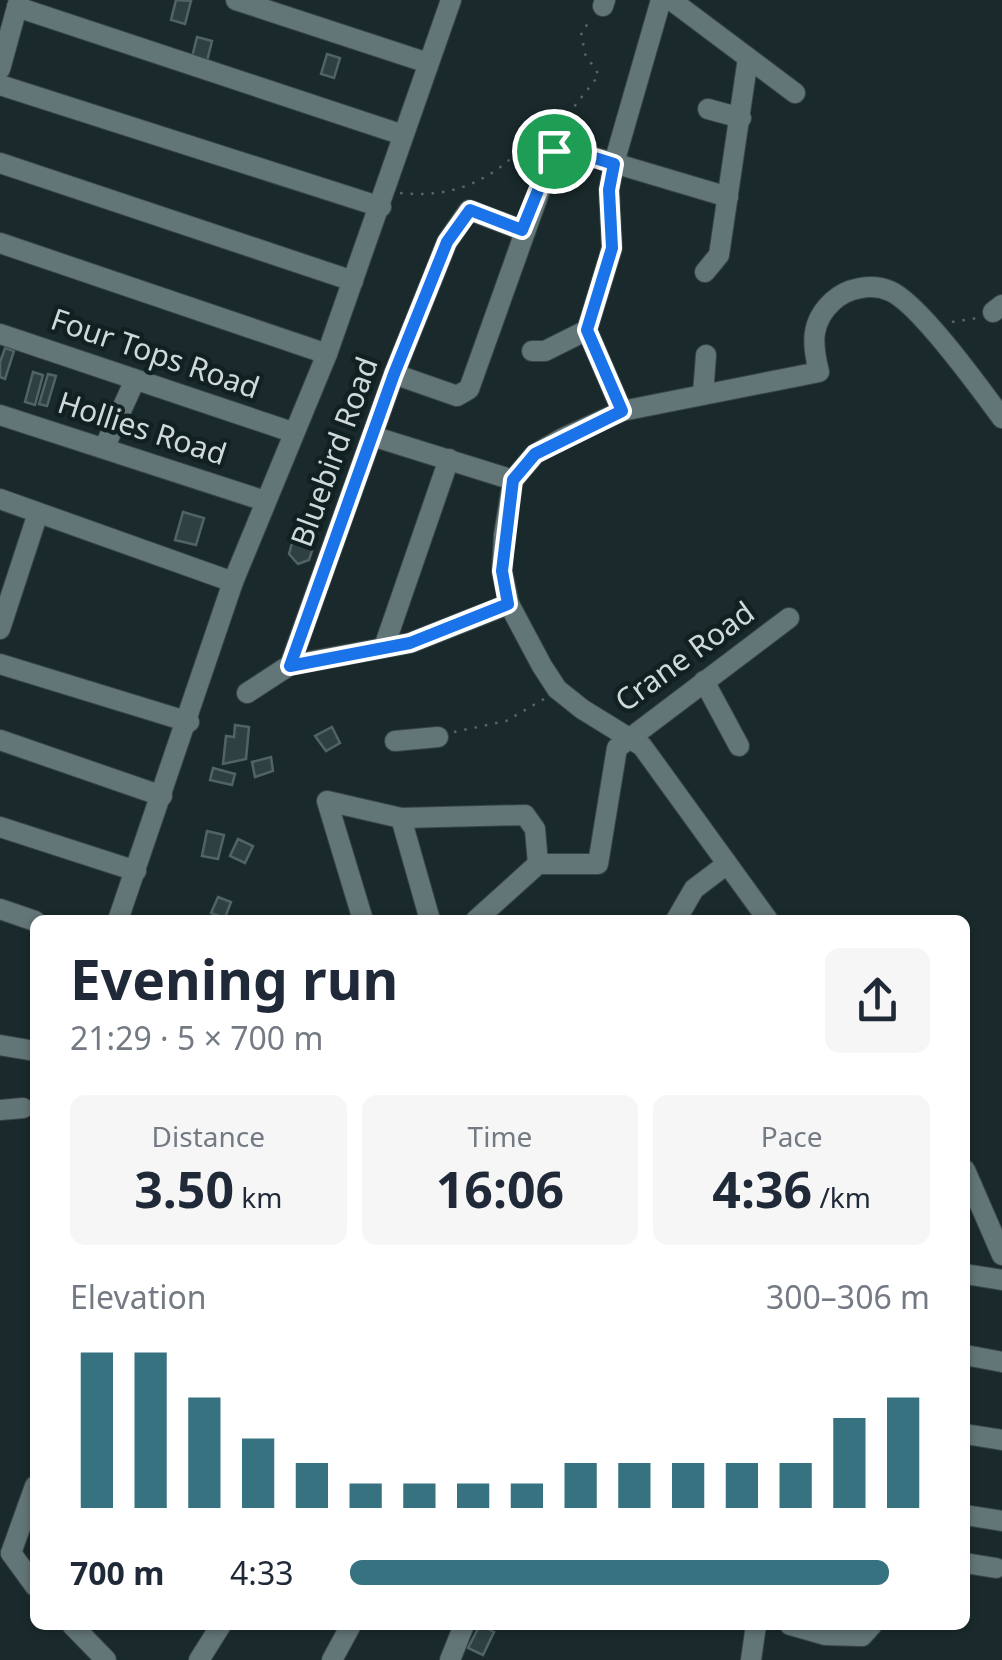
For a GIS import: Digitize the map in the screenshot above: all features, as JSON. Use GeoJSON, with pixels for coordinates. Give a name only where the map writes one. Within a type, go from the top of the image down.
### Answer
{"type":"FeatureCollection","features":[{"type":"Feature","properties":{"kind":"street"},"geometry":{"type":"LineString","coordinates":[[236,0],[428,64]]}},
{"type":"Feature","properties":{"kind":"street"},"geometry":{"type":"LineString","coordinates":[[120,915],[189,722],[233,582],[327,354],[381,208],[402,135],[450,0]]}},
{"type":"Feature","properties":{"kind":"street"},"geometry":{"type":"LineString","coordinates":[[622,411],[587,330],[612,248],[609,190],[614,164],[661,0]]}},
{"type":"Feature","properties":{"kind":"street"},"geometry":{"type":"LineString","coordinates":[[671,0],[794,93]]}},
{"type":"Feature","properties":{"kind":"street"},"geometry":{"type":"LineString","coordinates":[[0,69],[18,3],[402,135]]}},
{"type":"Feature","properties":{"kind":"street"},"geometry":{"type":"LineString","coordinates":[[705,272],[719,255],[748,58]]}},
{"type":"Feature","properties":{"kind":"street"},"geometry":{"type":"LineString","coordinates":[[0,85],[381,208]]}},
{"type":"Feature","properties":{"kind":"street"},"geometry":{"type":"LineString","coordinates":[[708,109],[740,118]]}},
{"type":"Feature","properties":{"kind":"street"},"geometry":{"type":"LineString","coordinates":[[394,374],[457,396],[469,389],[551,146],[728,197]]}},
{"type":"Feature","properties":{"kind":"street"},"geometry":{"type":"LineString","coordinates":[[0,163],[353,282]]}},
{"type":"Feature","properties":{"kind":"street","name":"Bluebird Road"},"geometry":{"type":"LineString","coordinates":[[290,666],[394,374],[447,242],[470,210],[522,230]]}},
{"type":"Feature","properties":{"kind":"street"},"geometry":{"type":"LineString","coordinates":[[0,243],[327,354]]}},
{"type":"Feature","properties":{"kind":"street"},"geometry":{"type":"LineString","coordinates":[[764,915],[642,746],[557,689],[525,640],[508,604],[502,571],[513,480],[535,454],[622,411],[819,372],[812,345],[824,310],[852,290],[874,287],[894,292],[922,320],[1002,418]]}},
{"type":"Feature","properties":{"kind":"street"},"geometry":{"type":"LineString","coordinates":[[532,352],[587,330]]}},
{"type":"Feature","properties":{"kind":"street","name":"Four Tops Road"},"geometry":{"type":"LineString","coordinates":[[0,334],[292,432]]}},
{"type":"Feature","properties":{"kind":"street"},"geometry":{"type":"LineString","coordinates":[[703,394],[706,356]]}},
{"type":"Feature","properties":{"kind":"street"},"geometry":{"type":"LineString","coordinates":[[105,446],[135,380]]}},
{"type":"Feature","properties":{"kind":"street","name":"Hollies Road"},"geometry":{"type":"LineString","coordinates":[[0,415],[265,501]]}},
{"type":"Feature","properties":{"kind":"street"},"geometry":{"type":"LineString","coordinates":[[372,436],[513,480]]}},
{"type":"Feature","properties":{"kind":"street"},"geometry":{"type":"LineString","coordinates":[[384,647],[449,459]]}},
{"type":"Feature","properties":{"kind":"street"},"geometry":{"type":"LineString","coordinates":[[0,500],[233,582]]}},
{"type":"Feature","properties":{"kind":"street"},"geometry":{"type":"LineString","coordinates":[[0,629],[7,584],[38,513]]}},
{"type":"Feature","properties":{"kind":"street"},"geometry":{"type":"LineString","coordinates":[[247,693],[290,666],[441,633],[508,604]]}},
{"type":"Feature","properties":{"kind":"street","name":"Crane Road"},"geometry":{"type":"LineString","coordinates":[[538,864],[598,864],[617,748],[789,618]]}},
{"type":"Feature","properties":{"kind":"street"},"geometry":{"type":"LineString","coordinates":[[0,664],[189,722]]}},
{"type":"Feature","properties":{"kind":"street"},"geometry":{"type":"LineString","coordinates":[[704,681],[739,746]]}},
{"type":"Feature","properties":{"kind":"street"},"geometry":{"type":"LineString","coordinates":[[395,741],[438,738]]}},
{"type":"Feature","properties":{"kind":"street"},"geometry":{"type":"LineString","coordinates":[[0,740],[162,796]]}},
{"type":"Feature","properties":{"kind":"street"},"geometry":{"type":"LineString","coordinates":[[361,915],[326,801],[401,818],[524,815],[535,829],[538,864],[482,915]]}},
{"type":"Feature","properties":{"kind":"street"},"geometry":{"type":"LineString","coordinates":[[401,818],[429,915]]}},
{"type":"Feature","properties":{"kind":"street"},"geometry":{"type":"LineString","coordinates":[[0,827],[136,871]]}},
{"type":"Feature","properties":{"kind":"street"},"geometry":{"type":"LineString","coordinates":[[679,915],[694,889],[727,864]]}},
{"type":"Feature","properties":{"kind":"street"},"geometry":{"type":"LineString","coordinates":[[0,909],[30,918]]}},
{"type":"Feature","properties":{"kind":"street"},"geometry":{"type":"LineString","coordinates":[[0,1045],[30,1050]]}},
{"type":"Feature","properties":{"kind":"street"},"geometry":{"type":"LineString","coordinates":[[0,1110],[23,1108]]}},
{"type":"Feature","properties":{"kind":"street"},"geometry":{"type":"LineString","coordinates":[[971,1196],[1002,1256]]}},
{"type":"Feature","properties":{"kind":"street"},"geometry":{"type":"LineString","coordinates":[[970,1275],[1002,1280]]}},
{"type":"Feature","properties":{"kind":"street"},"geometry":{"type":"LineString","coordinates":[[970,1357],[1002,1362]]}},
{"type":"Feature","properties":{"kind":"street"},"geometry":{"type":"LineString","coordinates":[[970,1435],[1002,1440]]}},
{"type":"Feature","properties":{"kind":"street"},"geometry":{"type":"LineString","coordinates":[[5,1553],[30,1497]]}},
{"type":"Feature","properties":{"kind":"street"},"geometry":{"type":"LineString","coordinates":[[970,1516],[1002,1520]]}},
{"type":"Feature","properties":{"kind":"street"},"geometry":{"type":"LineString","coordinates":[[5,1553],[30,1548]]}},
{"type":"Feature","properties":{"kind":"street"},"geometry":{"type":"LineString","coordinates":[[5,1553],[30,1580]]}},
{"type":"Feature","properties":{"kind":"street"},"geometry":{"type":"LineString","coordinates":[[970,1564],[996,1568]]}},
{"type":"Feature","properties":{"kind":"street"},"geometry":{"type":"LineString","coordinates":[[77,1630],[106,1660]]}},
{"type":"Feature","properties":{"kind":"street"},"geometry":{"type":"LineString","coordinates":[[198,1660],[218,1630]]}},
{"type":"Feature","properties":{"kind":"street"},"geometry":{"type":"LineString","coordinates":[[332,1660],[348,1630]]}},
{"type":"Feature","properties":{"kind":"street"},"geometry":{"type":"LineString","coordinates":[[450,1660],[462,1630]]}},
{"type":"Feature","properties":{"kind":"street"},"geometry":{"type":"LineString","coordinates":[[751,1660],[755,1630]]}},
{"type":"Feature","properties":{"kind":"street"},"geometry":{"type":"LineString","coordinates":[[807,1630],[824,1635],[862,1636],[867,1630]]}},
{"type":"Feature","properties":{"kind":"path"},"geometry":{"type":"LineString","coordinates":[[381,208],[394,192],[470,188],[512,161],[532,136],[551,146],[599,75],[585,54],[581,32],[604,3]]}},
{"type":"Feature","properties":{"kind":"path"},"geometry":{"type":"LineString","coordinates":[[944,320],[960,324],[997,309]]}},
{"type":"Feature","properties":{"kind":"path"},"geometry":{"type":"LineString","coordinates":[[438,738],[506,721],[557,689]]}},
{"type":"Feature","properties":{"kind":"building"},"geometry":{"type":"Polygon","coordinates":[[[176,0],[191,1],[185,24],[171,20],[176,0]]]}},
{"type":"Feature","properties":{"kind":"building"},"geometry":{"type":"Polygon","coordinates":[[[197,37],[212,41],[206,65],[191,61],[197,37]]]}},
{"type":"Feature","properties":{"kind":"building"},"geometry":{"type":"Polygon","coordinates":[[[327,54],[340,58],[334,78],[321,74],[327,54]]]}},
{"type":"Feature","properties":{"kind":"building"},"geometry":{"type":"Polygon","coordinates":[[[5,348],[14,351],[5,379],[0,377],[0,362],[5,348]]]}},
{"type":"Feature","properties":{"kind":"building"},"geometry":{"type":"Polygon","coordinates":[[[33,372],[43,375],[35,405],[25,402],[33,372]]]}},
{"type":"Feature","properties":{"kind":"building"},"geometry":{"type":"Polygon","coordinates":[[[48,374],[56,376],[47,406],[39,404],[48,374]]]}},
{"type":"Feature","properties":{"kind":"building"},"geometry":{"type":"Polygon","coordinates":[[[183,512],[204,518],[196,545],[175,540],[183,512]]]}},
{"type":"Feature","properties":{"kind":"building"},"geometry":{"type":"Polygon","coordinates":[[[297,525],[318,532],[309,560],[298,564],[289,554],[297,525]]]}},
{"type":"Feature","properties":{"kind":"building"},"geometry":{"type":"Polygon","coordinates":[[[235,725],[249,727],[246,759],[223,764],[226,736],[234,737],[235,725]]]}},
{"type":"Feature","properties":{"kind":"building"},"geometry":{"type":"Polygon","coordinates":[[[332,727],[340,743],[326,751],[315,736],[332,727]]]}},
{"type":"Feature","properties":{"kind":"building"},"geometry":{"type":"Polygon","coordinates":[[[271,757],[273,771],[255,777],[252,762],[271,757]]]}},
{"type":"Feature","properties":{"kind":"building"},"geometry":{"type":"Polygon","coordinates":[[[213,768],[235,774],[232,785],[210,780],[213,768]]]}},
{"type":"Feature","properties":{"kind":"building"},"geometry":{"type":"Polygon","coordinates":[[[207,831],[224,835],[218,859],[202,856],[207,831]]]}},
{"type":"Feature","properties":{"kind":"building"},"geometry":{"type":"Polygon","coordinates":[[[238,839],[253,846],[245,863],[230,856],[238,839]]]}},
{"type":"Feature","properties":{"kind":"building"},"geometry":{"type":"Polygon","coordinates":[[[218,897],[231,902],[226,915],[211,913],[218,897]]]}},
{"type":"Feature","properties":{"kind":"building"},"geometry":{"type":"Polygon","coordinates":[[[477,1630],[494,1632],[483,1655],[468,1648],[477,1630]]]}},
{"type":"Feature","properties":{"kind":"route"},"geometry":{"type":"LineString","coordinates":[[563,148],[614,164],[609,190],[614,224],[612,248],[587,330],[622,411],[535,454],[513,480],[502,571],[508,604],[410,643],[290,666],[394,374],[447,242],[462,215],[470,210],[522,230],[554,151],[563,148]]}}]}
